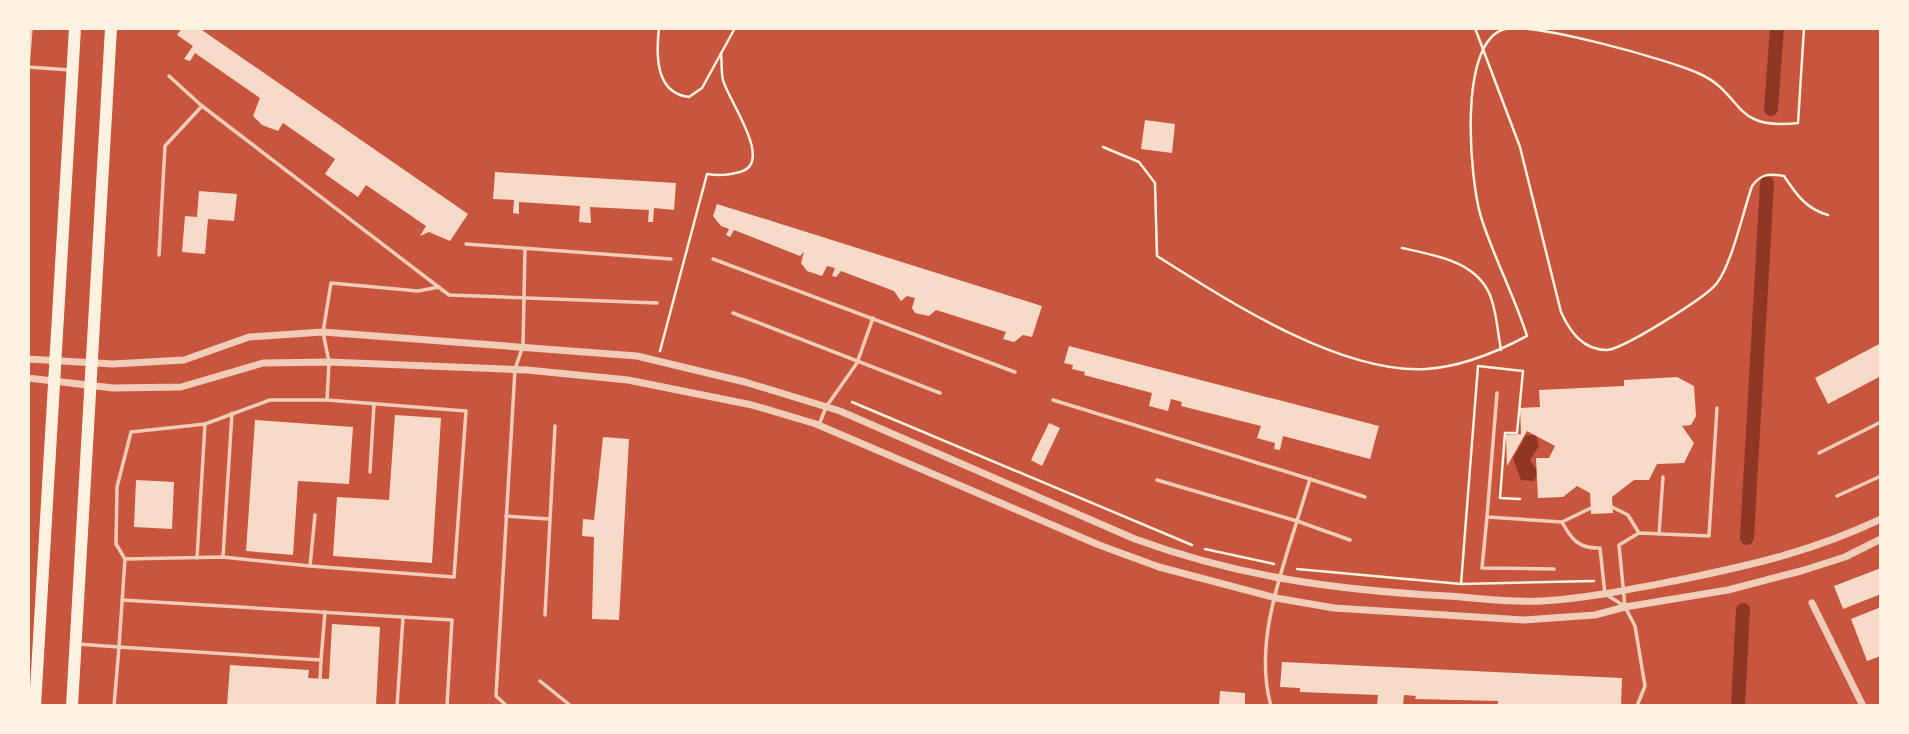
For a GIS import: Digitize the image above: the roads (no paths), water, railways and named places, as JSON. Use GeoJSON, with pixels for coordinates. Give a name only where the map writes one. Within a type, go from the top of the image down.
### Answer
{"type":"FeatureCollection","features":[{"type":"Feature","properties":{"kind":"main road"},"geometry":{"type":"LineString","coordinates":[[35,706],[52,379],[75,28]]}},
{"type":"Feature","properties":{"kind":"main road"},"geometry":{"type":"LineString","coordinates":[[72,706],[111,28]]}},
{"type":"Feature","properties":{"kind":"street"},"geometry":{"type":"LineString","coordinates":[[28,359],[92,362],[184,360],[249,337],[323,332],[637,356],[745,382],[826,407],[1135,539],[1184,557],[1279,580],[1383,592],[1540,601],[1605,594],[1768,562],[1831,543],[1881,519]]}},
{"type":"Feature","properties":{"kind":"street"},"geometry":{"type":"LineString","coordinates":[[28,379],[52,379],[113,388],[181,387],[263,363],[329,362],[514,369],[628,380],[752,405],[819,425],[1099,545],[1159,567],[1276,598],[1334,608],[1524,620],[1595,615],[1801,571],[1844,557],[1881,539]]}},
{"type":"Feature","properties":{"kind":"street"},"geometry":{"type":"LineString","coordinates":[[1812,603],[1863,706]]}},
{"type":"Feature","properties":{"kind":"lane"},"geometry":{"type":"LineString","coordinates":[[30,28],[28,67],[72,70]]}},
{"type":"Feature","properties":{"kind":"lane"},"geometry":{"type":"LineString","coordinates":[[169,76],[202,106],[449,295],[657,303]]}},
{"type":"Feature","properties":{"kind":"lane"},"geometry":{"type":"LineString","coordinates":[[159,255],[165,146],[202,106]]}},
{"type":"Feature","properties":{"kind":"lane"},"geometry":{"type":"LineString","coordinates":[[466,244],[671,259]]}},
{"type":"Feature","properties":{"kind":"lane"},"geometry":{"type":"LineString","coordinates":[[506,706],[496,696],[514,369],[523,346],[525,249]]}},
{"type":"Feature","properties":{"kind":"lane"},"geometry":{"type":"LineString","coordinates":[[713,259],[1015,372]]}},
{"type":"Feature","properties":{"kind":"lane"},"geometry":{"type":"LineString","coordinates":[[327,400],[329,362],[323,332],[331,283],[418,291],[439,287]]}},
{"type":"Feature","properties":{"kind":"lane"},"geometry":{"type":"LineString","coordinates":[[733,313],[940,393]]}},
{"type":"Feature","properties":{"kind":"lane"},"geometry":{"type":"LineString","coordinates":[[819,425],[826,407],[857,363],[873,318]]}},
{"type":"Feature","properties":{"kind":"lane"},"geometry":{"type":"LineString","coordinates":[[1497,393],[1482,568],[1554,569]]}},
{"type":"Feature","properties":{"kind":"lane"},"geometry":{"type":"LineString","coordinates":[[114,706],[125,559],[116,544],[117,487],[131,432],[205,424],[270,400],[327,400],[466,411],[454,577],[223,557],[125,559]]}},
{"type":"Feature","properties":{"kind":"lane"},"geometry":{"type":"LineString","coordinates":[[1053,400],[1365,497]]}},
{"type":"Feature","properties":{"kind":"lane"},"geometry":{"type":"LineString","coordinates":[[370,472],[374,404]]}},
{"type":"Feature","properties":{"kind":"lane"},"geometry":{"type":"LineString","coordinates":[[1637,706],[1645,687],[1635,626],[1625,607],[1619,545],[1639,533],[1709,536],[1717,408]]}},
{"type":"Feature","properties":{"kind":"lane"},"geometry":{"type":"LineString","coordinates":[[223,557],[232,413]]}},
{"type":"Feature","properties":{"kind":"lane"},"geometry":{"type":"LineString","coordinates":[[1819,453],[1881,422]]}},
{"type":"Feature","properties":{"kind":"lane"},"geometry":{"type":"LineString","coordinates":[[197,558],[205,424]]}},
{"type":"Feature","properties":{"kind":"lane"},"geometry":{"type":"LineString","coordinates":[[545,615],[555,426]]}},
{"type":"Feature","properties":{"kind":"lane"},"geometry":{"type":"LineString","coordinates":[[1837,496],[1881,476]]}},
{"type":"Feature","properties":{"kind":"lane"},"geometry":{"type":"LineString","coordinates":[[1659,534],[1663,477]]}},
{"type":"Feature","properties":{"kind":"lane"},"geometry":{"type":"LineString","coordinates":[[1271,706],[1264,667],[1279,580],[1310,479]]}},
{"type":"Feature","properties":{"kind":"lane"},"geometry":{"type":"LineString","coordinates":[[1157,480],[1297,521],[1350,540]]}},
{"type":"Feature","properties":{"kind":"lane"},"geometry":{"type":"LineString","coordinates":[[1612,507],[1628,515],[1639,533]]}},
{"type":"Feature","properties":{"kind":"lane"},"geometry":{"type":"LineString","coordinates":[[1487,517],[1562,522],[1591,508]]}},
{"type":"Feature","properties":{"kind":"lane"},"geometry":{"type":"LineString","coordinates":[[310,566],[315,515]]}},
{"type":"Feature","properties":{"kind":"lane"},"geometry":{"type":"LineString","coordinates":[[506,516],[550,519]]}},
{"type":"Feature","properties":{"kind":"lane"},"geometry":{"type":"LineString","coordinates":[[1562,522],[1570,538],[1587,549],[1600,548],[1605,594],[1625,607]]}},
{"type":"Feature","properties":{"kind":"lane"},"geometry":{"type":"LineString","coordinates":[[122,600],[452,620],[447,706]]}},
{"type":"Feature","properties":{"kind":"lane"},"geometry":{"type":"LineString","coordinates":[[320,679],[325,612]]}},
{"type":"Feature","properties":{"kind":"lane"},"geometry":{"type":"LineString","coordinates":[[397,706],[403,617]]}},
{"type":"Feature","properties":{"kind":"lane"},"geometry":{"type":"LineString","coordinates":[[75,644],[321,660]]}},
{"type":"Feature","properties":{"kind":"lane"},"geometry":{"type":"LineString","coordinates":[[540,681],[571,706]]}},
{"type":"Feature","properties":{"kind":"waterway"},"geometry":{"type":"LineString","coordinates":[[1771,109],[1777,28]]}},
{"type":"Feature","properties":{"kind":"waterway"},"geometry":{"type":"LineString","coordinates":[[1747,538],[1767,183]]}},
{"type":"Feature","properties":{"kind":"waterway"},"geometry":{"type":"LineString","coordinates":[[1738,706],[1743,610]]}}]}
